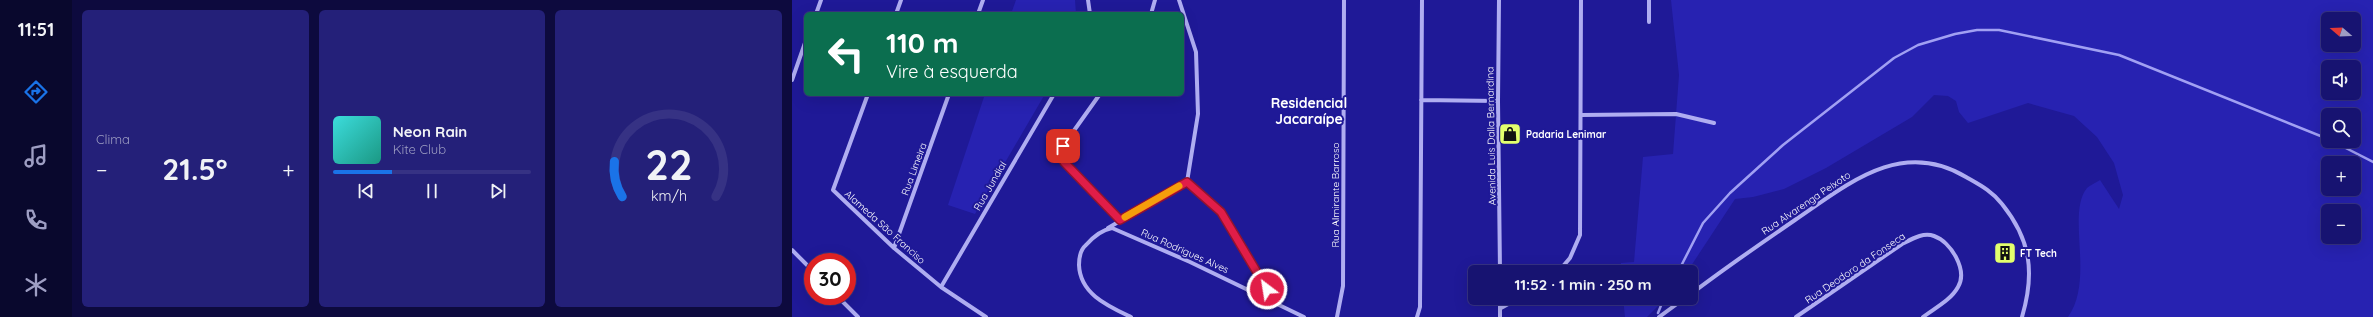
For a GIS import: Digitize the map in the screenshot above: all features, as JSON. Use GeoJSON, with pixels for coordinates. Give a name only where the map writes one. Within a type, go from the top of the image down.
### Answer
{"type":"FeatureCollection","features":[{"type":"Feature","properties":{"kind":"street"},"geometry":{"type":"LineString","coordinates":[[817,12],[821,0]]}},
{"type":"Feature","properties":{"kind":"street"},"geometry":{"type":"LineString","coordinates":[[897,12],[901,0]]}},
{"type":"Feature","properties":{"kind":"street"},"geometry":{"type":"LineString","coordinates":[[979,12],[983,0]]}},
{"type":"Feature","properties":{"kind":"street"},"geometry":{"type":"LineString","coordinates":[[1088,0],[1090,12]]}},
{"type":"Feature","properties":{"kind":"street"},"geometry":{"type":"LineString","coordinates":[[1152,12],[1155,0]]}},
{"type":"Feature","properties":{"kind":"street"},"geometry":{"type":"LineString","coordinates":[[1180,0],[1184,12]]}},
{"type":"Feature","properties":{"kind":"street","name":"Rua Almirante Barroso"},"geometry":{"type":"LineString","coordinates":[[1337,317],[1342,286],[1344,0]]}},
{"type":"Feature","properties":{"kind":"street"},"geometry":{"type":"LineString","coordinates":[[1417,317],[1420,307],[1422,0]]}},
{"type":"Feature","properties":{"kind":"street","name":"Avenida Luis Dalla Bernardina"},"geometry":{"type":"LineString","coordinates":[[1499,0],[1498,101],[1500,265]]}},
{"type":"Feature","properties":{"kind":"street"},"geometry":{"type":"LineString","coordinates":[[1564,265],[1570,258],[1580,235],[1581,0]]}},
{"type":"Feature","properties":{"kind":"street"},"geometry":{"type":"LineString","coordinates":[[1649,0],[1649,22]]}},
{"type":"Feature","properties":{"kind":"street"},"geometry":{"type":"LineString","coordinates":[[1184,13],[1196,52],[1198,114],[1187,182]]}},
{"type":"Feature","properties":{"kind":"street"},"geometry":{"type":"LineString","coordinates":[[792,80],[804,46]]}},
{"type":"Feature","properties":{"kind":"street","name":"Alameda São Franciso"},"geometry":{"type":"LineString","coordinates":[[867,96],[833,190],[894,248],[941,287],[986,317]]}},
{"type":"Feature","properties":{"kind":"street","name":"Rua Limeira"},"geometry":{"type":"LineString","coordinates":[[894,248],[948,96]]}},
{"type":"Feature","properties":{"kind":"street","name":"Rua Jundiaí"},"geometry":{"type":"LineString","coordinates":[[941,287],[1053,96]]}},
{"type":"Feature","properties":{"kind":"street"},"geometry":{"type":"LineString","coordinates":[[1099,96],[1063,146],[1060,153],[1064,162],[1120,220]]}},
{"type":"Feature","properties":{"kind":"street"},"geometry":{"type":"LineString","coordinates":[[1421,100],[1498,101]]}},
{"type":"Feature","properties":{"kind":"street"},"geometry":{"type":"LineString","coordinates":[[1581,115],[1676,114],[1714,123]]}},
{"type":"Feature","properties":{"kind":"street","name":"Rua Alvarenga Peixoto"},"geometry":{"type":"LineString","coordinates":[[1698,289],[1737,260],[1858,178],[1889,166],[1920,160],[1941,164],[1992,192],[2013,218],[2023,240],[2030,275],[2022,317]]}},
{"type":"Feature","properties":{"kind":"street"},"geometry":{"type":"LineString","coordinates":[[1131,317],[1109,306],[1093,295],[1083,283],[1080,274],[1079,259],[1083,248],[1104,230],[1187,182]]}},
{"type":"Feature","properties":{"kind":"street"},"geometry":{"type":"LineString","coordinates":[[1187,182],[1221,212],[1275,302]]}},
{"type":"Feature","properties":{"kind":"street","name":"Rua Rodrigues Alves"},"geometry":{"type":"LineString","coordinates":[[1104,230],[1112,228],[1129,235],[1275,302],[1304,317]]}},
{"type":"Feature","properties":{"kind":"street","name":"Rua Deodoro da Fonseca"},"geometry":{"type":"LineString","coordinates":[[1796,317],[1902,244],[1920,235],[1934,236],[1950,246],[1957,257],[1960,271],[1959,286],[1947,299],[1924,317]]}},
{"type":"Feature","properties":{"kind":"street"},"geometry":{"type":"LineString","coordinates":[[792,250],[804,262]]}},
{"type":"Feature","properties":{"kind":"street"},"geometry":{"type":"LineString","coordinates":[[846,305],[858,317]]}},
{"type":"Feature","properties":{"kind":"street"},"geometry":{"type":"LineString","coordinates":[[1500,317],[1501,305]]}},
{"type":"Feature","properties":{"kind":"street"},"geometry":{"type":"LineString","coordinates":[[1501,308],[1506,305]]}},
{"type":"Feature","properties":{"kind":"street"},"geometry":{"type":"LineString","coordinates":[[1659,317],[1675,305]]}},
{"type":"Feature","properties":{"kind":"shaded area"},"geometry":{"type":"Polygon","coordinates":[[[1016,0],[1075,0],[1076,12],[1012,12],[1016,0]]]}},
{"type":"Feature","properties":{"kind":"shaded area"},"geometry":{"type":"Polygon","coordinates":[[[1671,0],[2373,0],[2373,317],[2068,317],[2076,302],[2079,284],[2079,214],[2081,199],[2087,188],[2100,180],[2119,209],[2123,195],[2114,163],[2097,137],[2074,116],[2028,103],[1968,123],[1959,112],[1956,101],[1948,96],[1934,95],[1912,117],[1826,168],[1784,189],[1753,197],[1735,199],[1692,265],[1621,265],[1621,263],[1634,262],[1643,157],[1673,154],[1679,75],[1671,0]]]}},
{"type":"Feature","properties":{"kind":"shaded area"},"geometry":{"type":"Polygon","coordinates":[[[984,96],[1044,96],[975,214],[948,205],[984,96]]]}},
{"type":"Feature","properties":{"kind":"shaded area"},"geometry":{"type":"Polygon","coordinates":[[[1624,305],[1659,305],[1647,317],[1625,317],[1624,305]]]}},
{"type":"Feature","properties":{"kind":"waterway"},"geometry":{"type":"LineString","coordinates":[[1682,265],[1703,223],[1730,193],[1783,145],[1894,58],[1918,45],[1955,34],[1977,30],[1999,30],[2119,55],[2321,136]]}},
{"type":"Feature","properties":{"kind":"waterway"},"geometry":{"type":"LineString","coordinates":[[2346,148],[2373,162]]}},
{"type":"Feature","properties":{"kind":"waterway"},"geometry":{"type":"LineString","coordinates":[[1658,313],[1661,305]]}},
{"type":"Feature","properties":{"kind":"slow traffic"},"geometry":{"type":"LineString","coordinates":[[1125,217],[1179,186]]}},
{"type":"Feature","properties":{"kind":"place","name":"Padaria Lenimar"},"geometry":{"type":"Point","coordinates":[1510,134]}},
{"type":"Feature","properties":{"kind":"place","name":"FT Tech"},"geometry":{"type":"Point","coordinates":[2005,253]}},
{"type":"Feature","properties":{"kind":"district","name":"Residencial Jacaraípe"},"geometry":{"type":"Point","coordinates":[1309,112]}},
{"type":"Feature","properties":{"kind":"route"},"geometry":{"type":"LineString","coordinates":[[1063,146],[1060,153],[1064,162],[1120,220],[1187,182],[1221,212],[1267,289]]}}]}
